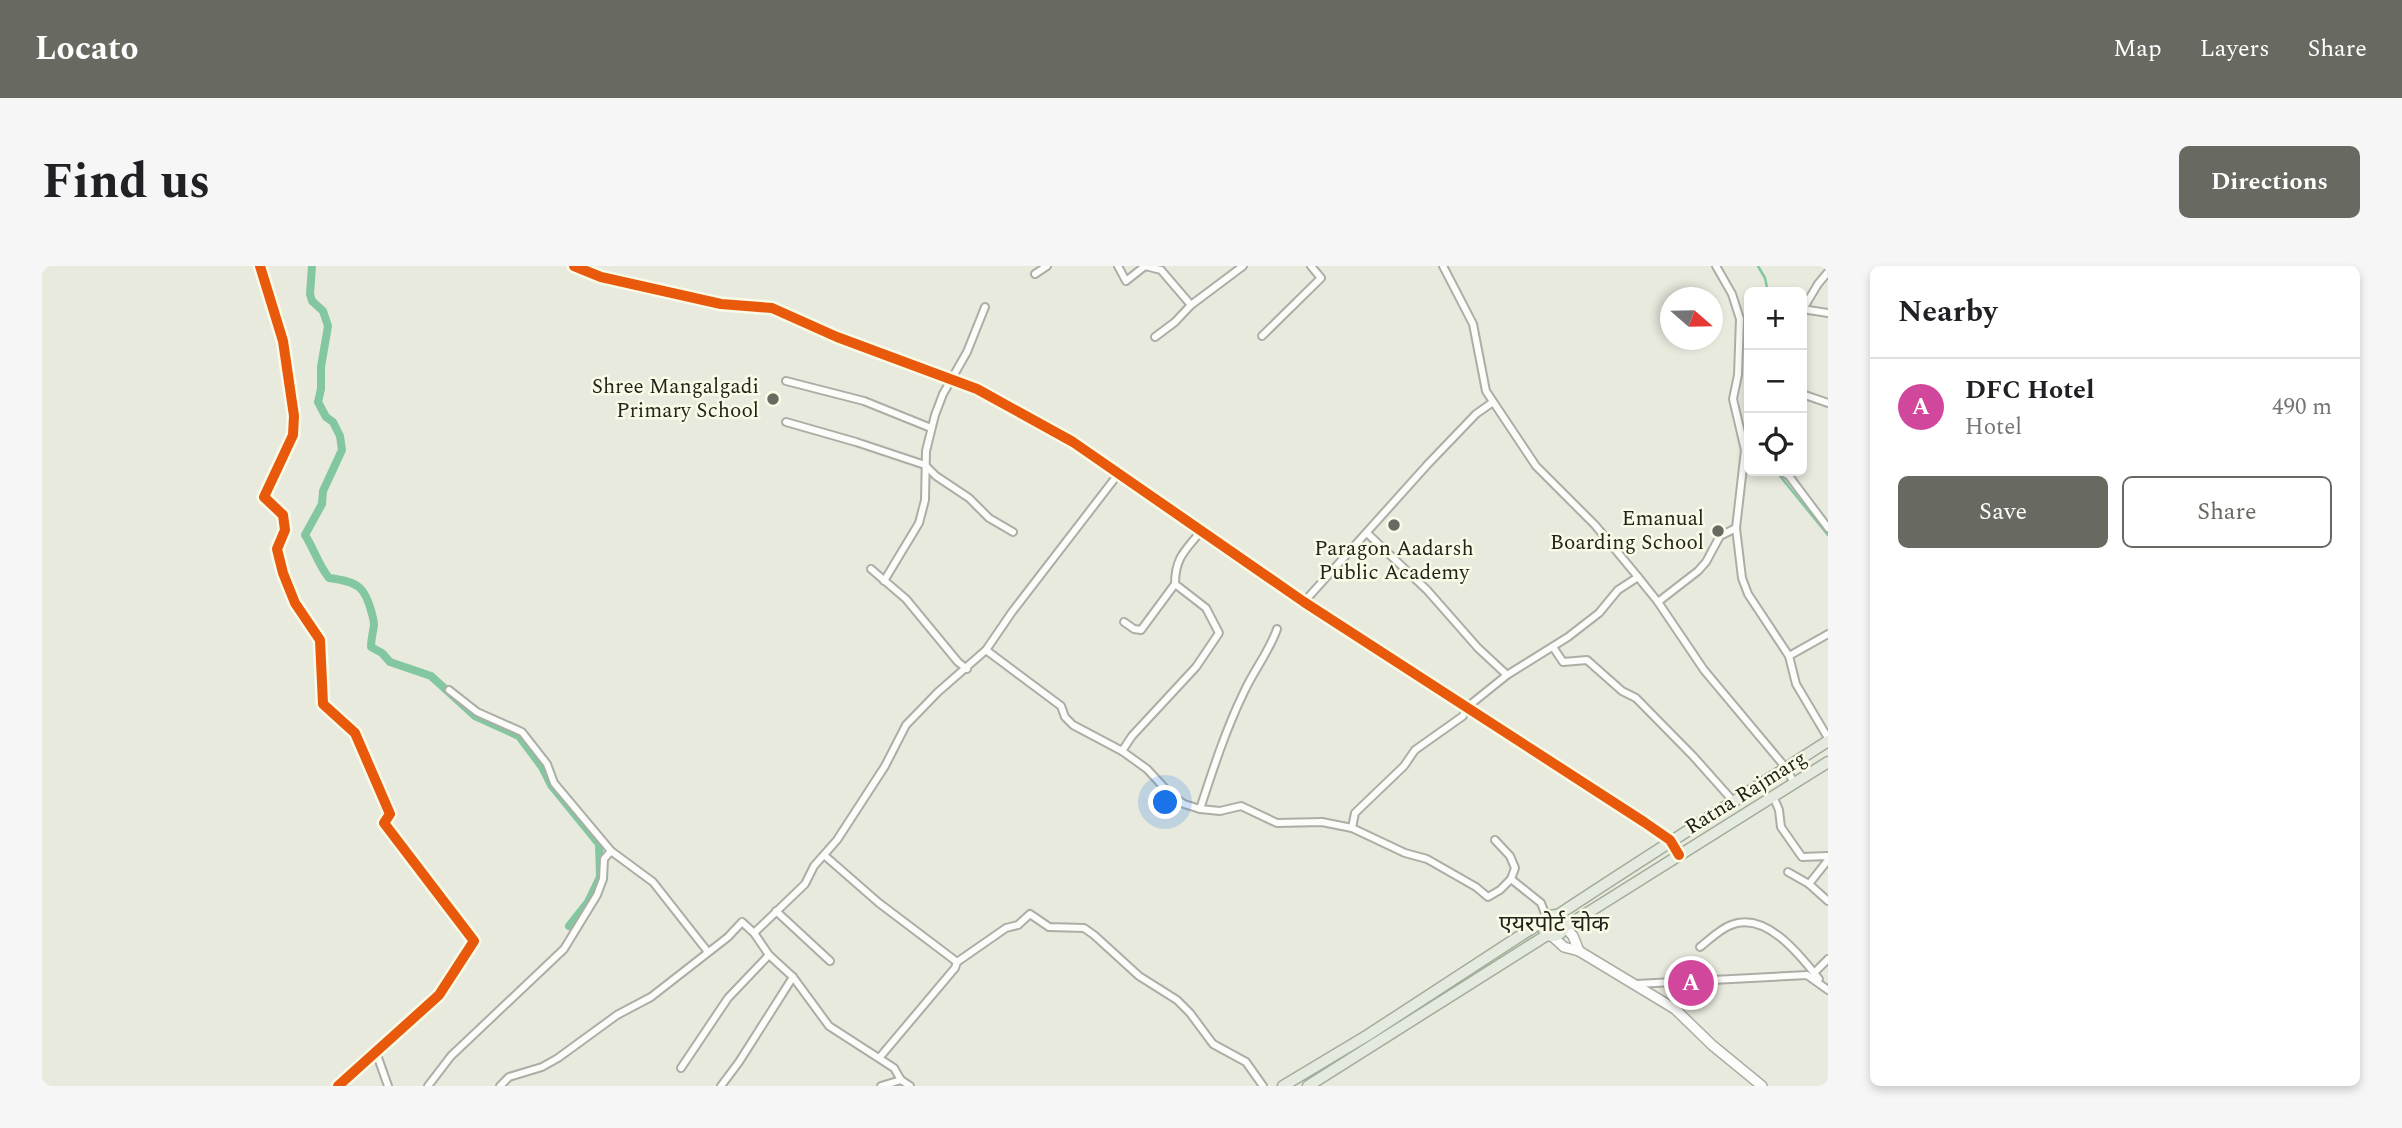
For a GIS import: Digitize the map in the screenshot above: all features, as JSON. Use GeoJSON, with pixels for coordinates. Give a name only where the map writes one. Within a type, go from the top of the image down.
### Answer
{"type":"FeatureCollection","features":[{"type":"Feature","properties":{"kind":"main road","name":"Ratna Rajmarg"},"geometry":{"type":"LineString","coordinates":[[1283,1086],[1368,1035],[1545,919],[1558,915],[1828,739]]}},
{"type":"Feature","properties":{"kind":"main road","name":"Ratna Rajmarg"},"geometry":{"type":"LineString","coordinates":[[1308,1086],[1550,935],[1561,933],[1565,927],[1828,762]]}},
{"type":"Feature","properties":{"kind":"main road"},"geometry":{"type":"LineString","coordinates":[[1558,915],[1565,927]]}},
{"type":"Feature","properties":{"kind":"main road"},"geometry":{"type":"LineString","coordinates":[[1545,919],[1542,926],[1550,935]]}},
{"type":"Feature","properties":{"kind":"street"},"geometry":{"type":"LineString","coordinates":[[260,266],[283,341],[295,416],[293,435],[264,497],[283,515],[285,530],[277,549],[283,573],[295,603],[320,640],[324,704],[355,733],[390,814],[384,823],[474,940],[439,995],[338,1086]]}},
{"type":"Feature","properties":{"kind":"street"},"geometry":{"type":"LineString","coordinates":[[573,266],[601,277],[721,304],[772,308],[837,337],[977,389],[1073,442],[1304,603],[1670,840],[1679,855]]}},
{"type":"Feature","properties":{"kind":"street"},"geometry":{"type":"LineString","coordinates":[[1035,274],[1046,266]]}},
{"type":"Feature","properties":{"kind":"street"},"geometry":{"type":"LineString","coordinates":[[1118,266],[1126,281],[1144,266],[1161,270],[1191,305]]}},
{"type":"Feature","properties":{"kind":"street"},"geometry":{"type":"LineString","coordinates":[[1155,337],[1191,305],[1243,266]]}},
{"type":"Feature","properties":{"kind":"street"},"geometry":{"type":"LineString","coordinates":[[1262,336],[1321,278],[1311,266]]}},
{"type":"Feature","properties":{"kind":"street"},"geometry":{"type":"LineString","coordinates":[[1443,266],[1473,324],[1484,381],[1493,402],[1536,466],[1595,525],[1658,601],[1704,670],[1786,768],[1794,783]]}},
{"type":"Feature","properties":{"kind":"street"},"geometry":{"type":"LineString","coordinates":[[1716,266],[1732,294],[1740,320],[1738,375],[1733,399],[1744,440]]}},
{"type":"Feature","properties":{"kind":"street"},"geometry":{"type":"LineString","coordinates":[[1807,302],[1828,272]]}},
{"type":"Feature","properties":{"kind":"street"},"geometry":{"type":"LineString","coordinates":[[884,581],[919,523],[925,500],[925,465],[931,428],[985,307]]}},
{"type":"Feature","properties":{"kind":"street"},"geometry":{"type":"LineString","coordinates":[[1807,310],[1828,313]]}},
{"type":"Feature","properties":{"kind":"street"},"geometry":{"type":"LineString","coordinates":[[786,381],[864,401],[931,428]]}},
{"type":"Feature","properties":{"kind":"street"},"geometry":{"type":"LineString","coordinates":[[1807,396],[1828,403]]}},
{"type":"Feature","properties":{"kind":"street"},"geometry":{"type":"LineString","coordinates":[[1304,603],[1476,414],[1493,402]]}},
{"type":"Feature","properties":{"kind":"street"},"geometry":{"type":"LineString","coordinates":[[786,422],[925,465],[936,477],[969,498],[989,518],[1013,532]]}},
{"type":"Feature","properties":{"kind":"street"},"geometry":{"type":"LineString","coordinates":[[1744,472],[1736,528],[1742,578],[1748,594],[1790,656],[1796,684],[1828,739]]}},
{"type":"Feature","properties":{"kind":"street"},"geometry":{"type":"LineString","coordinates":[[754,933],[805,884],[814,866],[837,840],[884,766],[906,725],[938,692],[986,650],[1119,473]]}},
{"type":"Feature","properties":{"kind":"street"},"geometry":{"type":"LineString","coordinates":[[1789,476],[1828,528]]}},
{"type":"Feature","properties":{"kind":"street"},"geometry":{"type":"LineString","coordinates":[[1658,601],[1706,562],[1720,536],[1736,528]]}},
{"type":"Feature","properties":{"kind":"street"},"geometry":{"type":"LineString","coordinates":[[1124,622],[1141,630],[1175,584],[1175,569],[1181,554],[1201,531]]}},
{"type":"Feature","properties":{"kind":"street"},"geometry":{"type":"LineString","coordinates":[[1367,533],[1427,590],[1478,648],[1507,675]]}},
{"type":"Feature","properties":{"kind":"street"},"geometry":{"type":"LineString","coordinates":[[871,569],[906,599],[958,662],[967,669]]}},
{"type":"Feature","properties":{"kind":"street"},"geometry":{"type":"LineString","coordinates":[[1352,828],[1356,813],[1404,766],[1415,750],[1463,716],[1466,708],[1507,675],[1553,647],[1598,613],[1618,590],[1638,577]]}},
{"type":"Feature","properties":{"kind":"street"},"geometry":{"type":"LineString","coordinates":[[1122,751],[1132,736],[1196,667],[1219,633],[1206,608],[1175,584]]}},
{"type":"Feature","properties":{"kind":"street"},"geometry":{"type":"LineString","coordinates":[[1200,809],[1216,759],[1244,690],[1269,650],[1277,629]]}},
{"type":"Feature","properties":{"kind":"street"},"geometry":{"type":"LineString","coordinates":[[1790,656],[1828,634]]}},
{"type":"Feature","properties":{"kind":"street"},"geometry":{"type":"LineString","coordinates":[[1553,647],[1563,662],[1587,660],[1622,691],[1636,698],[1734,802]]}},
{"type":"Feature","properties":{"kind":"street"},"geometry":{"type":"LineString","coordinates":[[986,650],[1061,705],[1065,717],[1073,725],[1122,751],[1147,769],[1172,796],[1184,804],[1220,811],[1241,806],[1277,823],[1322,822],[1352,828],[1405,853],[1427,859],[1476,887],[1488,897],[1511,879],[1515,868],[1510,856],[1495,840]]}},
{"type":"Feature","properties":{"kind":"street"},"geometry":{"type":"LineString","coordinates":[[449,690],[477,712],[522,732],[547,764],[554,783],[611,851],[653,882],[708,952]]}},
{"type":"Feature","properties":{"kind":"street"},"geometry":{"type":"LineString","coordinates":[[1773,796],[1779,810],[1781,827],[1802,857],[1828,856],[1828,860],[1809,884]]}},
{"type":"Feature","properties":{"kind":"street"},"geometry":{"type":"LineString","coordinates":[[428,1086],[451,1056],[564,949],[597,895],[603,879],[604,859],[611,851]]}},
{"type":"Feature","properties":{"kind":"street"},"geometry":{"type":"LineString","coordinates":[[824,855],[878,903],[957,962]]}},
{"type":"Feature","properties":{"kind":"street"},"geometry":{"type":"LineString","coordinates":[[1788,872],[1809,884],[1828,901]]}},
{"type":"Feature","properties":{"kind":"street"},"geometry":{"type":"LineString","coordinates":[[1511,879],[1541,903],[1545,919]]}},
{"type":"Feature","properties":{"kind":"street"},"geometry":{"type":"LineString","coordinates":[[776,911],[830,961]]}},
{"type":"Feature","properties":{"kind":"street"},"geometry":{"type":"LineString","coordinates":[[880,1058],[955,968],[957,962],[1006,928],[1018,925],[1030,914],[1049,927],[1084,928],[1139,976],[1177,1000],[1213,1044],[1246,1062],[1263,1086]]}},
{"type":"Feature","properties":{"kind":"street"},"geometry":{"type":"LineString","coordinates":[[500,1086],[509,1077],[542,1067],[558,1058],[617,1015],[659,991],[742,922],[754,933],[769,955],[793,977],[829,1026],[894,1068],[901,1080],[910,1086]]}},
{"type":"Feature","properties":{"kind":"street"},"geometry":{"type":"LineString","coordinates":[[1700,947],[1731,925],[1761,925],[1796,949],[1828,988]]}},
{"type":"Feature","properties":{"kind":"street"},"geometry":{"type":"LineString","coordinates":[[1565,927],[1573,936],[1579,951]]}},
{"type":"Feature","properties":{"kind":"street"},"geometry":{"type":"LineString","coordinates":[[1550,935],[1564,947],[1579,951],[1675,1009],[1712,1045],[1762,1086]]}},
{"type":"Feature","properties":{"kind":"street"},"geometry":{"type":"LineString","coordinates":[[681,1068],[728,998],[769,955]]}},
{"type":"Feature","properties":{"kind":"street"},"geometry":{"type":"LineString","coordinates":[[1814,973],[1828,960]]}},
{"type":"Feature","properties":{"kind":"street"},"geometry":{"type":"LineString","coordinates":[[1634,984],[1807,975],[1828,988]]}},
{"type":"Feature","properties":{"kind":"street"},"geometry":{"type":"LineString","coordinates":[[720,1086],[739,1062],[793,977]]}},
{"type":"Feature","properties":{"kind":"street"},"geometry":{"type":"LineString","coordinates":[[376,1052],[388,1086]]}},
{"type":"Feature","properties":{"kind":"street"},"geometry":{"type":"LineString","coordinates":[[881,1086],[901,1080]]}},
{"type":"Feature","properties":{"kind":"waterway"},"geometry":{"type":"LineString","coordinates":[[312,266],[310,294],[312,301],[323,311],[328,326],[318,402],[326,417],[333,422],[340,436],[342,450],[323,491],[322,504],[305,535],[329,578],[347,581],[363,591],[374,622],[371,647],[382,653],[390,662],[431,676],[475,716],[519,736],[542,767],[551,785],[599,844],[600,877],[588,902],[569,926]]}},
{"type":"Feature","properties":{"kind":"waterway"},"geometry":{"type":"LineString","coordinates":[[1758,266],[1767,287]]}},
{"type":"Feature","properties":{"kind":"waterway"},"geometry":{"type":"LineString","coordinates":[[1780,476],[1828,535]]}},
{"type":"Feature","properties":{"kind":"cycle path"},"geometry":{"type":"LineString","coordinates":[[260,266],[283,341],[294,416],[293,435],[264,497],[283,515],[285,530],[277,549],[283,573],[295,603],[320,640],[323,704],[355,733],[390,814],[384,823],[474,941],[439,995],[338,1086]]}},
{"type":"Feature","properties":{"kind":"cycle path"},"geometry":{"type":"LineString","coordinates":[[574,266],[601,277],[721,304],[772,308],[837,337],[977,389],[1073,442],[1304,602],[1644,822],[1670,840],[1679,855]]}},
{"type":"Feature","properties":{"kind":"place","name":"Shree Mangalgadi Primary School"},"geometry":{"type":"Point","coordinates":[773,399]}},
{"type":"Feature","properties":{"kind":"place","name":"Paragon Aadarsh Public Academy"},"geometry":{"type":"Point","coordinates":[1394,525]}},
{"type":"Feature","properties":{"kind":"place","name":"Emanual Boarding School"},"geometry":{"type":"Point","coordinates":[1718,531]}},
{"type":"Feature","properties":{"kind":"place","name":"DFC Hotel"},"geometry":{"type":"Point","coordinates":[1691,983]}},
{"type":"Feature","properties":{"kind":"district","name":"एयरपोर्ट चोक"},"geometry":{"type":"Point","coordinates":[1554,924]}}]}
